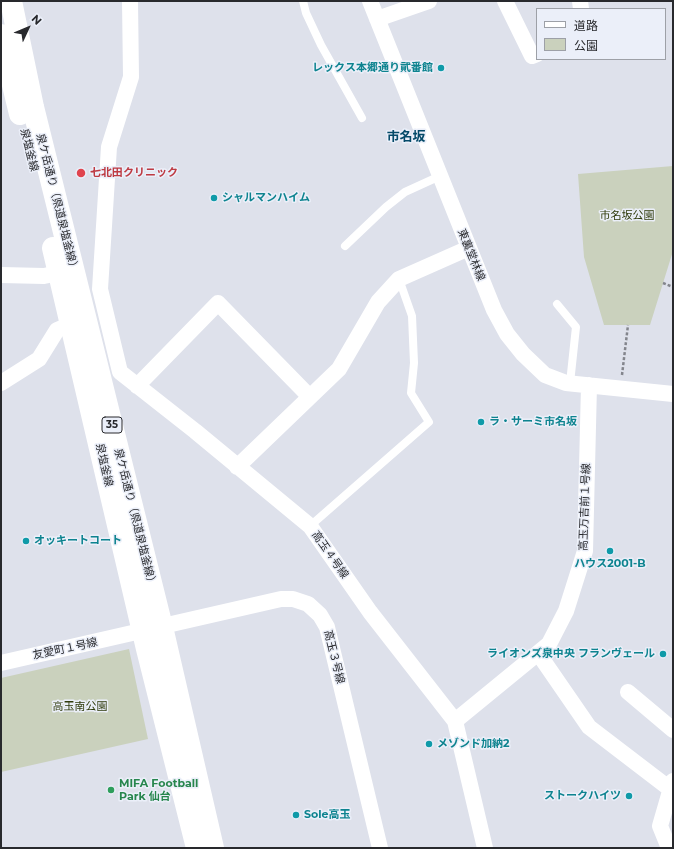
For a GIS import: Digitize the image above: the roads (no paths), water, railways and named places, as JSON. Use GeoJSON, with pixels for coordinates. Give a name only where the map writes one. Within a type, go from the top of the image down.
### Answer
{"type":"FeatureCollection","features":[{"type":"Feature","properties":{"kind":"main road","name":"泉ケ岳通り（県道泉塩釜線）"},"geometry":{"type":"LineString","coordinates":[[11,1],[33,107],[88,320]]}},
{"type":"Feature","properties":{"kind":"main road","name":"泉塩釜線"},"geometry":{"type":"LineString","coordinates":[[1,36],[58,273],[88,320],[145,631],[197,848]]}},
{"type":"Feature","properties":{"kind":"main road","name":"35"},"geometry":{"type":"LineString","coordinates":[[145,631],[213,848]]}},
{"type":"Feature","properties":{"kind":"street","name":"高玉４号線"},"geometry":{"type":"LineString","coordinates":[[130,1],[131,77],[109,147],[100,289],[88,320],[120,372],[195,431],[236,467],[310,526],[370,612],[455,721],[485,848]]}},
{"type":"Feature","properties":{"kind":"street","name":"東裏堂林線"},"geometry":{"type":"LineString","coordinates":[[370,1],[494,310],[507,334],[523,354],[545,374],[570,383],[673,394]]}},
{"type":"Feature","properties":{"kind":"street"},"geometry":{"type":"LineString","coordinates":[[378,19],[429,1]]}},
{"type":"Feature","properties":{"kind":"street"},"geometry":{"type":"LineString","coordinates":[[505,1],[532,56],[536,54]]}},
{"type":"Feature","properties":{"kind":"street"},"geometry":{"type":"LineString","coordinates":[[236,467],[339,369],[378,302],[398,279],[469,248]]}},
{"type":"Feature","properties":{"kind":"street"},"geometry":{"type":"LineString","coordinates":[[1,275],[44,276],[58,273]]}},
{"type":"Feature","properties":{"kind":"street"},"geometry":{"type":"LineString","coordinates":[[137,386],[218,303],[309,396]]}},
{"type":"Feature","properties":{"kind":"street"},"geometry":{"type":"LineString","coordinates":[[1,383],[39,359],[57,330],[88,320]]}},
{"type":"Feature","properties":{"kind":"street","name":"高玉万吉前１号線"},"geometry":{"type":"LineString","coordinates":[[455,721],[549,644],[566,611],[585,551],[589,385]]}},
{"type":"Feature","properties":{"kind":"street","name":"高玉３号線"},"geometry":{"type":"LineString","coordinates":[[145,631],[281,599],[293,598],[308,604],[320,615],[327,627],[380,848]]}},
{"type":"Feature","properties":{"kind":"street","name":"友愛町１号線"},"geometry":{"type":"LineString","coordinates":[[1,663],[145,631]]}},
{"type":"Feature","properties":{"kind":"street"},"geometry":{"type":"LineString","coordinates":[[538,653],[589,727],[672,785],[660,826],[669,848]]}},
{"type":"Feature","properties":{"kind":"street"},"geometry":{"type":"LineString","coordinates":[[628,692],[673,730]]}},
{"type":"Feature","properties":{"kind":"lane"},"geometry":{"type":"LineString","coordinates":[[303,1],[306,13],[321,45],[362,118]]}},
{"type":"Feature","properties":{"kind":"lane"},"geometry":{"type":"LineString","coordinates":[[345,246],[386,206],[405,192],[440,176]]}},
{"type":"Feature","properties":{"kind":"lane"},"geometry":{"type":"LineString","coordinates":[[310,526],[429,422],[411,393],[414,363],[412,316],[398,279]]}},
{"type":"Feature","properties":{"kind":"lane"},"geometry":{"type":"LineString","coordinates":[[557,304],[576,327],[570,383]]}},
{"type":"Feature","properties":{"kind":"place","name":"レックス本郷通り貮番館"},"geometry":{"type":"Point","coordinates":[441,68]}},
{"type":"Feature","properties":{"kind":"place","name":"七北田クリニック"},"geometry":{"type":"Point","coordinates":[81,173]}},
{"type":"Feature","properties":{"kind":"place","name":"シャルマンハイム"},"geometry":{"type":"Point","coordinates":[214,198]}},
{"type":"Feature","properties":{"kind":"place","name":"ラ・サーミ市名坂"},"geometry":{"type":"Point","coordinates":[481,422]}},
{"type":"Feature","properties":{"kind":"place","name":"オッキートコート"},"geometry":{"type":"Point","coordinates":[26,541]}},
{"type":"Feature","properties":{"kind":"place","name":"ハウス2001-B"},"geometry":{"type":"Point","coordinates":[610,551]}},
{"type":"Feature","properties":{"kind":"place","name":"ライオンズ泉中央 フランヴェール"},"geometry":{"type":"Point","coordinates":[663,654]}},
{"type":"Feature","properties":{"kind":"place","name":"メゾンド加納2"},"geometry":{"type":"Point","coordinates":[429,744]}},
{"type":"Feature","properties":{"kind":"place","name":"MIFA Football Park 仙台"},"geometry":{"type":"Point","coordinates":[111,790]}},
{"type":"Feature","properties":{"kind":"place","name":"ストークハイツ"},"geometry":{"type":"Point","coordinates":[629,796]}},
{"type":"Feature","properties":{"kind":"place","name":"Sole高玉"},"geometry":{"type":"Point","coordinates":[296,815]}},
{"type":"Feature","properties":{"kind":"district","name":"市名坂"},"geometry":{"type":"Point","coordinates":[406,137]}},
{"type":"Feature","properties":{"kind":"park label","name":"市名坂公園"},"geometry":{"type":"Point","coordinates":[627,216]}},
{"type":"Feature","properties":{"kind":"park label","name":"高玉南公園"},"geometry":{"type":"Point","coordinates":[80,707]}}]}
